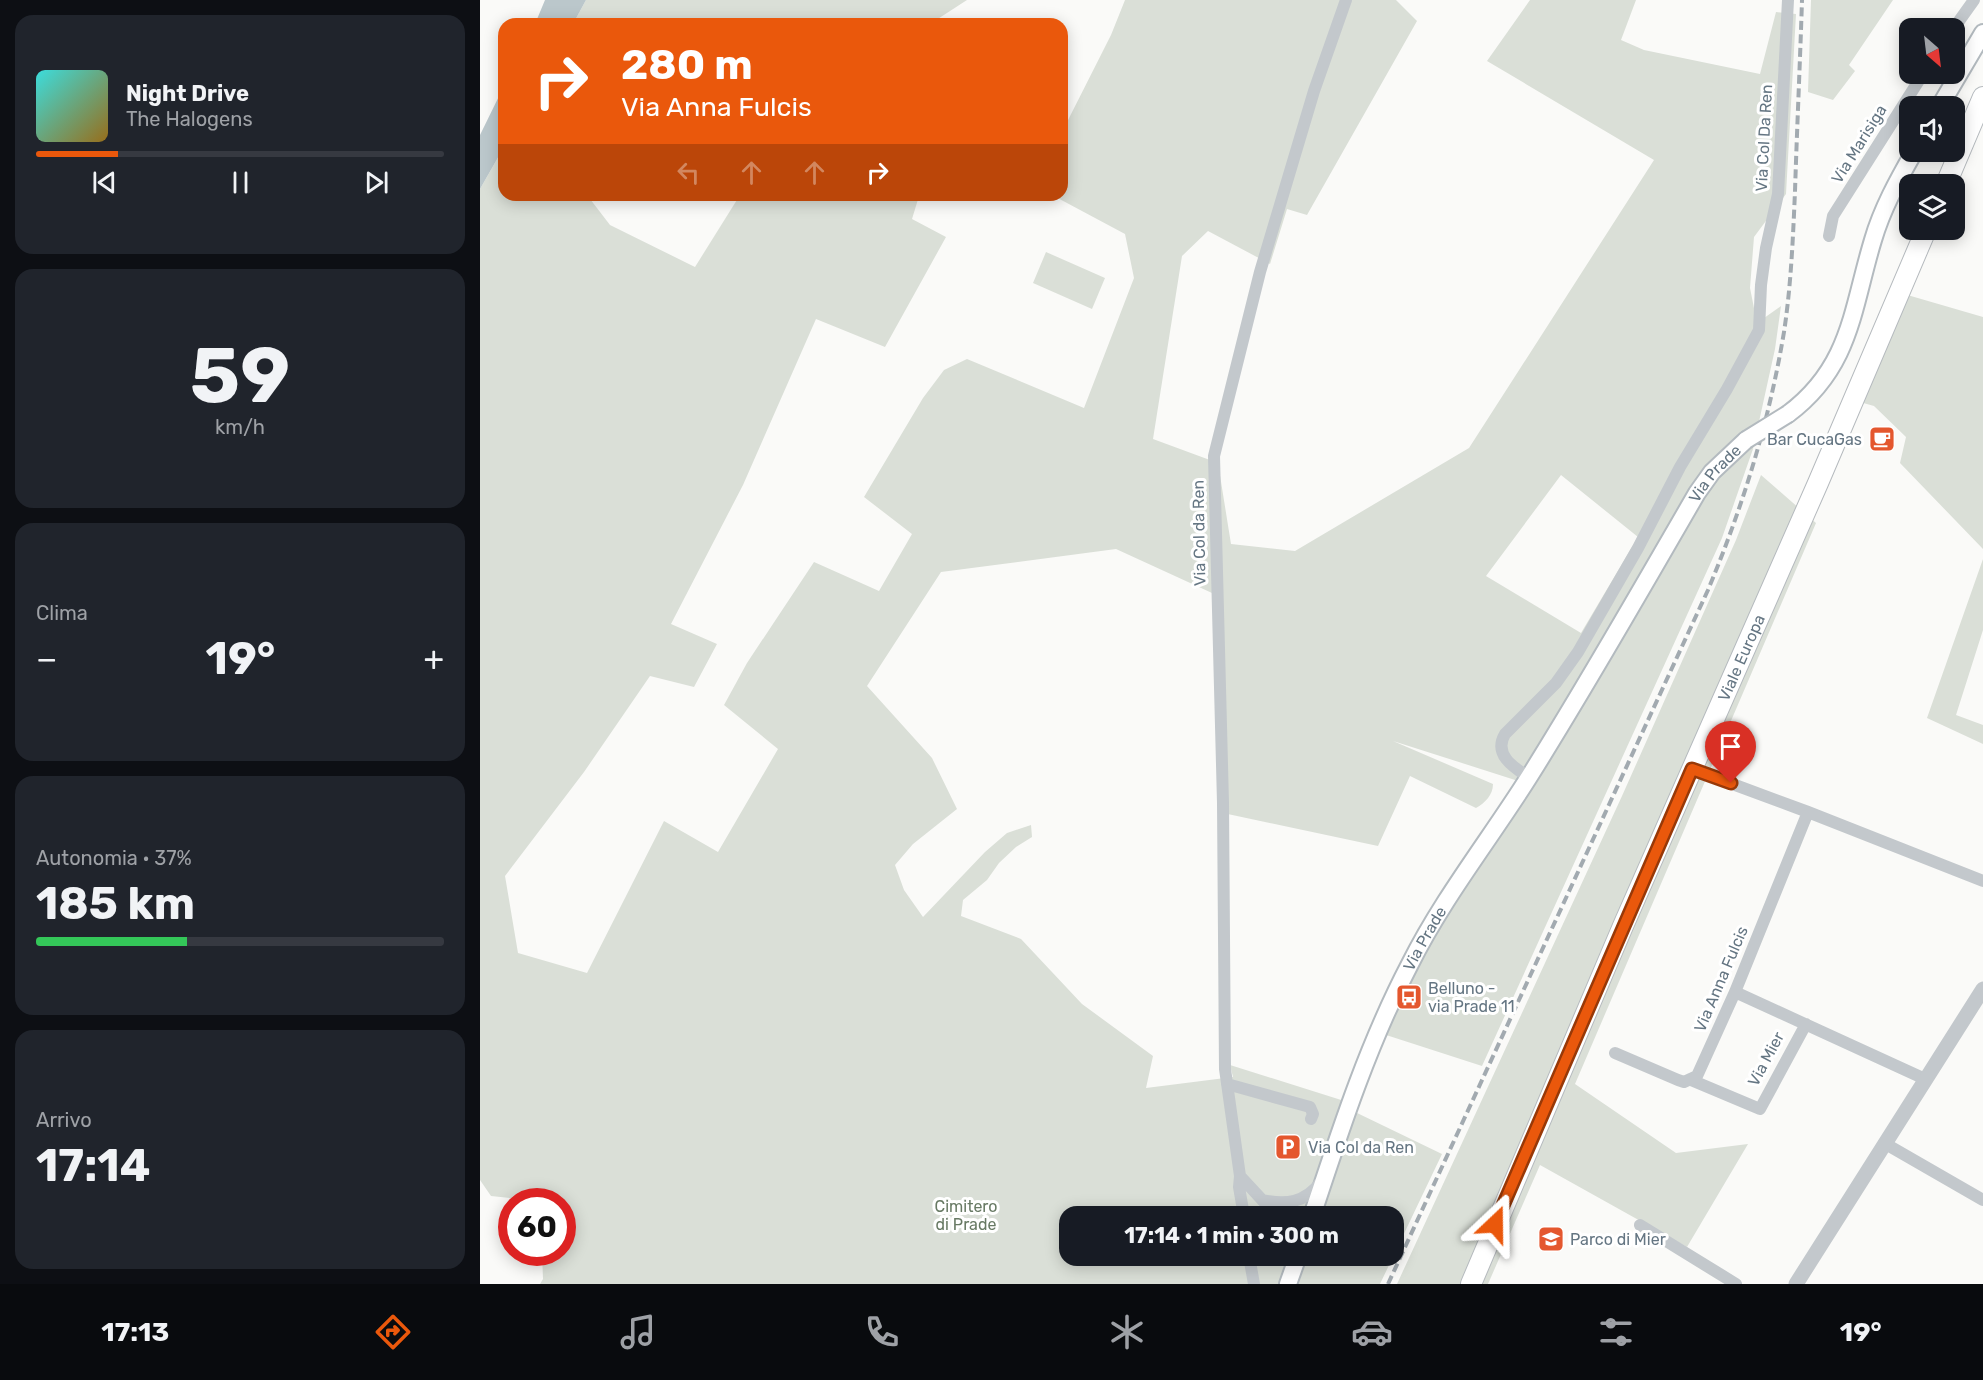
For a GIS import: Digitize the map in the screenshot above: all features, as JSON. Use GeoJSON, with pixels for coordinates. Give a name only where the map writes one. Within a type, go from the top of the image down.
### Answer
{"type":"FeatureCollection","features":[{"type":"Feature","properties":{"kind":"main road"},"geometry":{"type":"LineString","coordinates":[[1946,96],[1983,33]]}},
{"type":"Feature","properties":{"kind":"main road"},"geometry":{"type":"LineString","coordinates":[[1950,174],[1983,97]]}},
{"type":"Feature","properties":{"kind":"main road","name":"Via Prade"},"geometry":{"type":"LineString","coordinates":[[1315,1206],[1384,1017],[1429,929],[1602,658],[1697,493],[1712,472],[1746,440],[1800,405],[1821,383],[1838,357],[1857,301],[1880,219],[1909,162]]}},
{"type":"Feature","properties":{"kind":"main road","name":"Viale Europa"},"geometry":{"type":"LineString","coordinates":[[1471,1284],[1922,240]]}},
{"type":"Feature","properties":{"kind":"main road"},"geometry":{"type":"LineString","coordinates":[[1288,1284],[1294,1266]]}},
{"type":"Feature","properties":{"kind":"street","name":"Via Col da Ren"},"geometry":{"type":"LineString","coordinates":[[1242,1206],[1225,1069],[1214,456],[1260,272],[1314,91],[1346,0]]}},
{"type":"Feature","properties":{"kind":"street","name":"Via Col Da Ren"},"geometry":{"type":"LineString","coordinates":[[1762,276],[1778,194],[1788,0]]}},
{"type":"Feature","properties":{"kind":"street"},"geometry":{"type":"LineString","coordinates":[[1961,18],[1974,0]]}},
{"type":"Feature","properties":{"kind":"street","name":"Via Marisiga"},"geometry":{"type":"LineString","coordinates":[[1829,236],[1833,216],[1917,84]]}},
{"type":"Feature","properties":{"kind":"street","name":"Via Prade"},"geometry":{"type":"LineString","coordinates":[[1528,777],[1506,760],[1501,752],[1501,741],[1505,734],[1556,683],[1578,652],[1638,548],[1680,467],[1759,330],[1762,276]]}},
{"type":"Feature","properties":{"kind":"street"},"geometry":{"type":"LineString","coordinates":[[1692,769],[1983,881]]}},
{"type":"Feature","properties":{"kind":"street","name":"Via Anna Fulcis"},"geometry":{"type":"LineString","coordinates":[[1691,1080],[1701,1070],[1808,812]]}},
{"type":"Feature","properties":{"kind":"street"},"geometry":{"type":"LineString","coordinates":[[1802,1282],[1884,1143],[1925,1079],[1978,1008],[1983,989]]}},
{"type":"Feature","properties":{"kind":"street","name":"Via Mier"},"geometry":{"type":"LineString","coordinates":[[1735,992],[1925,1079]]}},
{"type":"Feature","properties":{"kind":"street","name":"Via Mier"},"geometry":{"type":"LineString","coordinates":[[1691,1080],[1760,1109],[1806,1024]]}},
{"type":"Feature","properties":{"kind":"street"},"geometry":{"type":"LineString","coordinates":[[1616,1053],[1678,1080],[1691,1080]]}},
{"type":"Feature","properties":{"kind":"street"},"geometry":{"type":"LineString","coordinates":[[1227,1084],[1310,1107],[1313,1114],[1311,1119]]}},
{"type":"Feature","properties":{"kind":"street"},"geometry":{"type":"LineString","coordinates":[[1884,1143],[1983,1200]]}},
{"type":"Feature","properties":{"kind":"street"},"geometry":{"type":"LineString","coordinates":[[1240,1176],[1266,1206]]}},
{"type":"Feature","properties":{"kind":"street"},"geometry":{"type":"LineString","coordinates":[[1262,1200],[1279,1203],[1296,1202],[1315,1191],[1324,1179]]}},
{"type":"Feature","properties":{"kind":"street"},"geometry":{"type":"LineString","coordinates":[[1640,1225],[1736,1284]]}},
{"type":"Feature","properties":{"kind":"street"},"geometry":{"type":"LineString","coordinates":[[1251,1266],[1254,1284]]}},
{"type":"Feature","properties":{"kind":"green space"},"geometry":{"type":"Polygon","coordinates":[[[586,0],[967,0],[939,18],[576,18],[586,0]]]}},
{"type":"Feature","properties":{"kind":"green space","name":"Cimitero di Prade"},"geometry":{"type":"Polygon","coordinates":[[[1125,0],[1396,0],[1417,21],[1307,215],[1287,209],[1270,264],[1208,231],[1182,256],[1153,439],[1218,463],[1231,544],[1295,551],[1469,448],[1654,160],[1487,61],[1530,0],[1636,0],[1621,40],[1644,50],[1760,74],[1776,12],[1796,14],[1786,194],[1754,237],[1750,288],[1757,323],[1781,306],[1775,349],[1753,449],[1722,538],[1482,1066],[1383,1034],[1426,949],[1531,785],[1393,741],[1493,784],[1490,795],[1476,808],[1410,776],[1378,846],[1223,813],[1212,593],[1116,549],[941,572],[867,686],[932,758],[957,809],[913,844],[895,865],[904,890],[923,917],[985,852],[1007,833],[1031,825],[1032,837],[1016,847],[999,863],[987,880],[963,900],[961,916],[1021,939],[1082,1004],[1153,1056],[1146,1088],[1233,1077],[1230,1065],[1357,1105],[1355,1112],[1442,1154],[1404,1234],[1404,1206],[1059,1206],[1059,1266],[1388,1266],[1380,1284],[540,1284],[543,1279],[542,1266],[576,1266],[576,1188],[498,1188],[498,1197],[491,1196],[480,1180],[480,189],[498,158],[498,201],[592,201],[610,225],[695,267],[736,201],[917,201],[912,219],[946,237],[885,347],[816,319],[743,485],[671,624],[717,644],[694,687],[650,676],[584,772],[505,876],[518,953],[587,973],[664,821],[718,852],[778,749],[724,705],[747,663],[814,562],[879,591],[912,534],[864,497],[923,398],[944,370],[967,359],[1084,408],[1134,278],[1125,234],[1063,201],[1068,201],[1068,120],[1111,35],[1125,0]],[[1561,475],[1486,576],[1581,633],[1638,537],[1561,475]]]}},
{"type":"Feature","properties":{"kind":"green space"},"geometry":{"type":"Polygon","coordinates":[[[1811,0],[1893,0],[1849,65],[1855,71],[1833,100],[1808,92],[1811,0]]]}},
{"type":"Feature","properties":{"kind":"green space"},"geometry":{"type":"Polygon","coordinates":[[[1046,252],[1105,278],[1092,309],[1033,283],[1046,252]]]}},
{"type":"Feature","properties":{"kind":"green space"},"geometry":{"type":"Polygon","coordinates":[[[1904,294],[1983,317],[1983,549],[1900,463],[1906,437],[1874,406],[1856,401],[1904,294]]]}},
{"type":"Feature","properties":{"kind":"green space"},"geometry":{"type":"Polygon","coordinates":[[[1761,475],[1816,523],[1575,1084],[1676,1153],[1748,1144],[1687,1247],[1540,1165],[1488,1284],[1397,1284],[1622,796],[1736,540],[1761,475]]]}},
{"type":"Feature","properties":{"kind":"green space"},"geometry":{"type":"Polygon","coordinates":[[[1983,559],[1983,630],[1956,715],[1983,725],[1983,744],[1927,718],[1983,559]]]}},
{"type":"Feature","properties":{"kind":"shaded area"},"geometry":{"type":"Polygon","coordinates":[[[545,0],[586,0],[576,18],[538,18],[545,0]]]}},
{"type":"Feature","properties":{"kind":"shaded area"},"geometry":{"type":"Polygon","coordinates":[[[498,98],[498,158],[480,189],[480,135],[498,98]]]}},
{"type":"Feature","properties":{"kind":"railway"},"geometry":{"type":"LineString","coordinates":[[1388,1284],[1708,590],[1733,527],[1763,431],[1784,332],[1793,226],[1802,0]]}},
{"type":"Feature","properties":{"kind":"place","name":"Bar CucaGas"},"geometry":{"type":"Point","coordinates":[1882,439]}},
{"type":"Feature","properties":{"kind":"place","name":"Belluno - via Prade 11"},"geometry":{"type":"Point","coordinates":[1409,997]}},
{"type":"Feature","properties":{"kind":"place","name":"Via Col da Ren"},"geometry":{"type":"Point","coordinates":[1288,1147]}},
{"type":"Feature","properties":{"kind":"place","name":"Parco di Mier"},"geometry":{"type":"Point","coordinates":[1551,1239]}},
{"type":"Feature","properties":{"kind":"route"},"geometry":{"type":"LineString","coordinates":[[1495,1224],[1692,769],[1731,783]]}}]}
